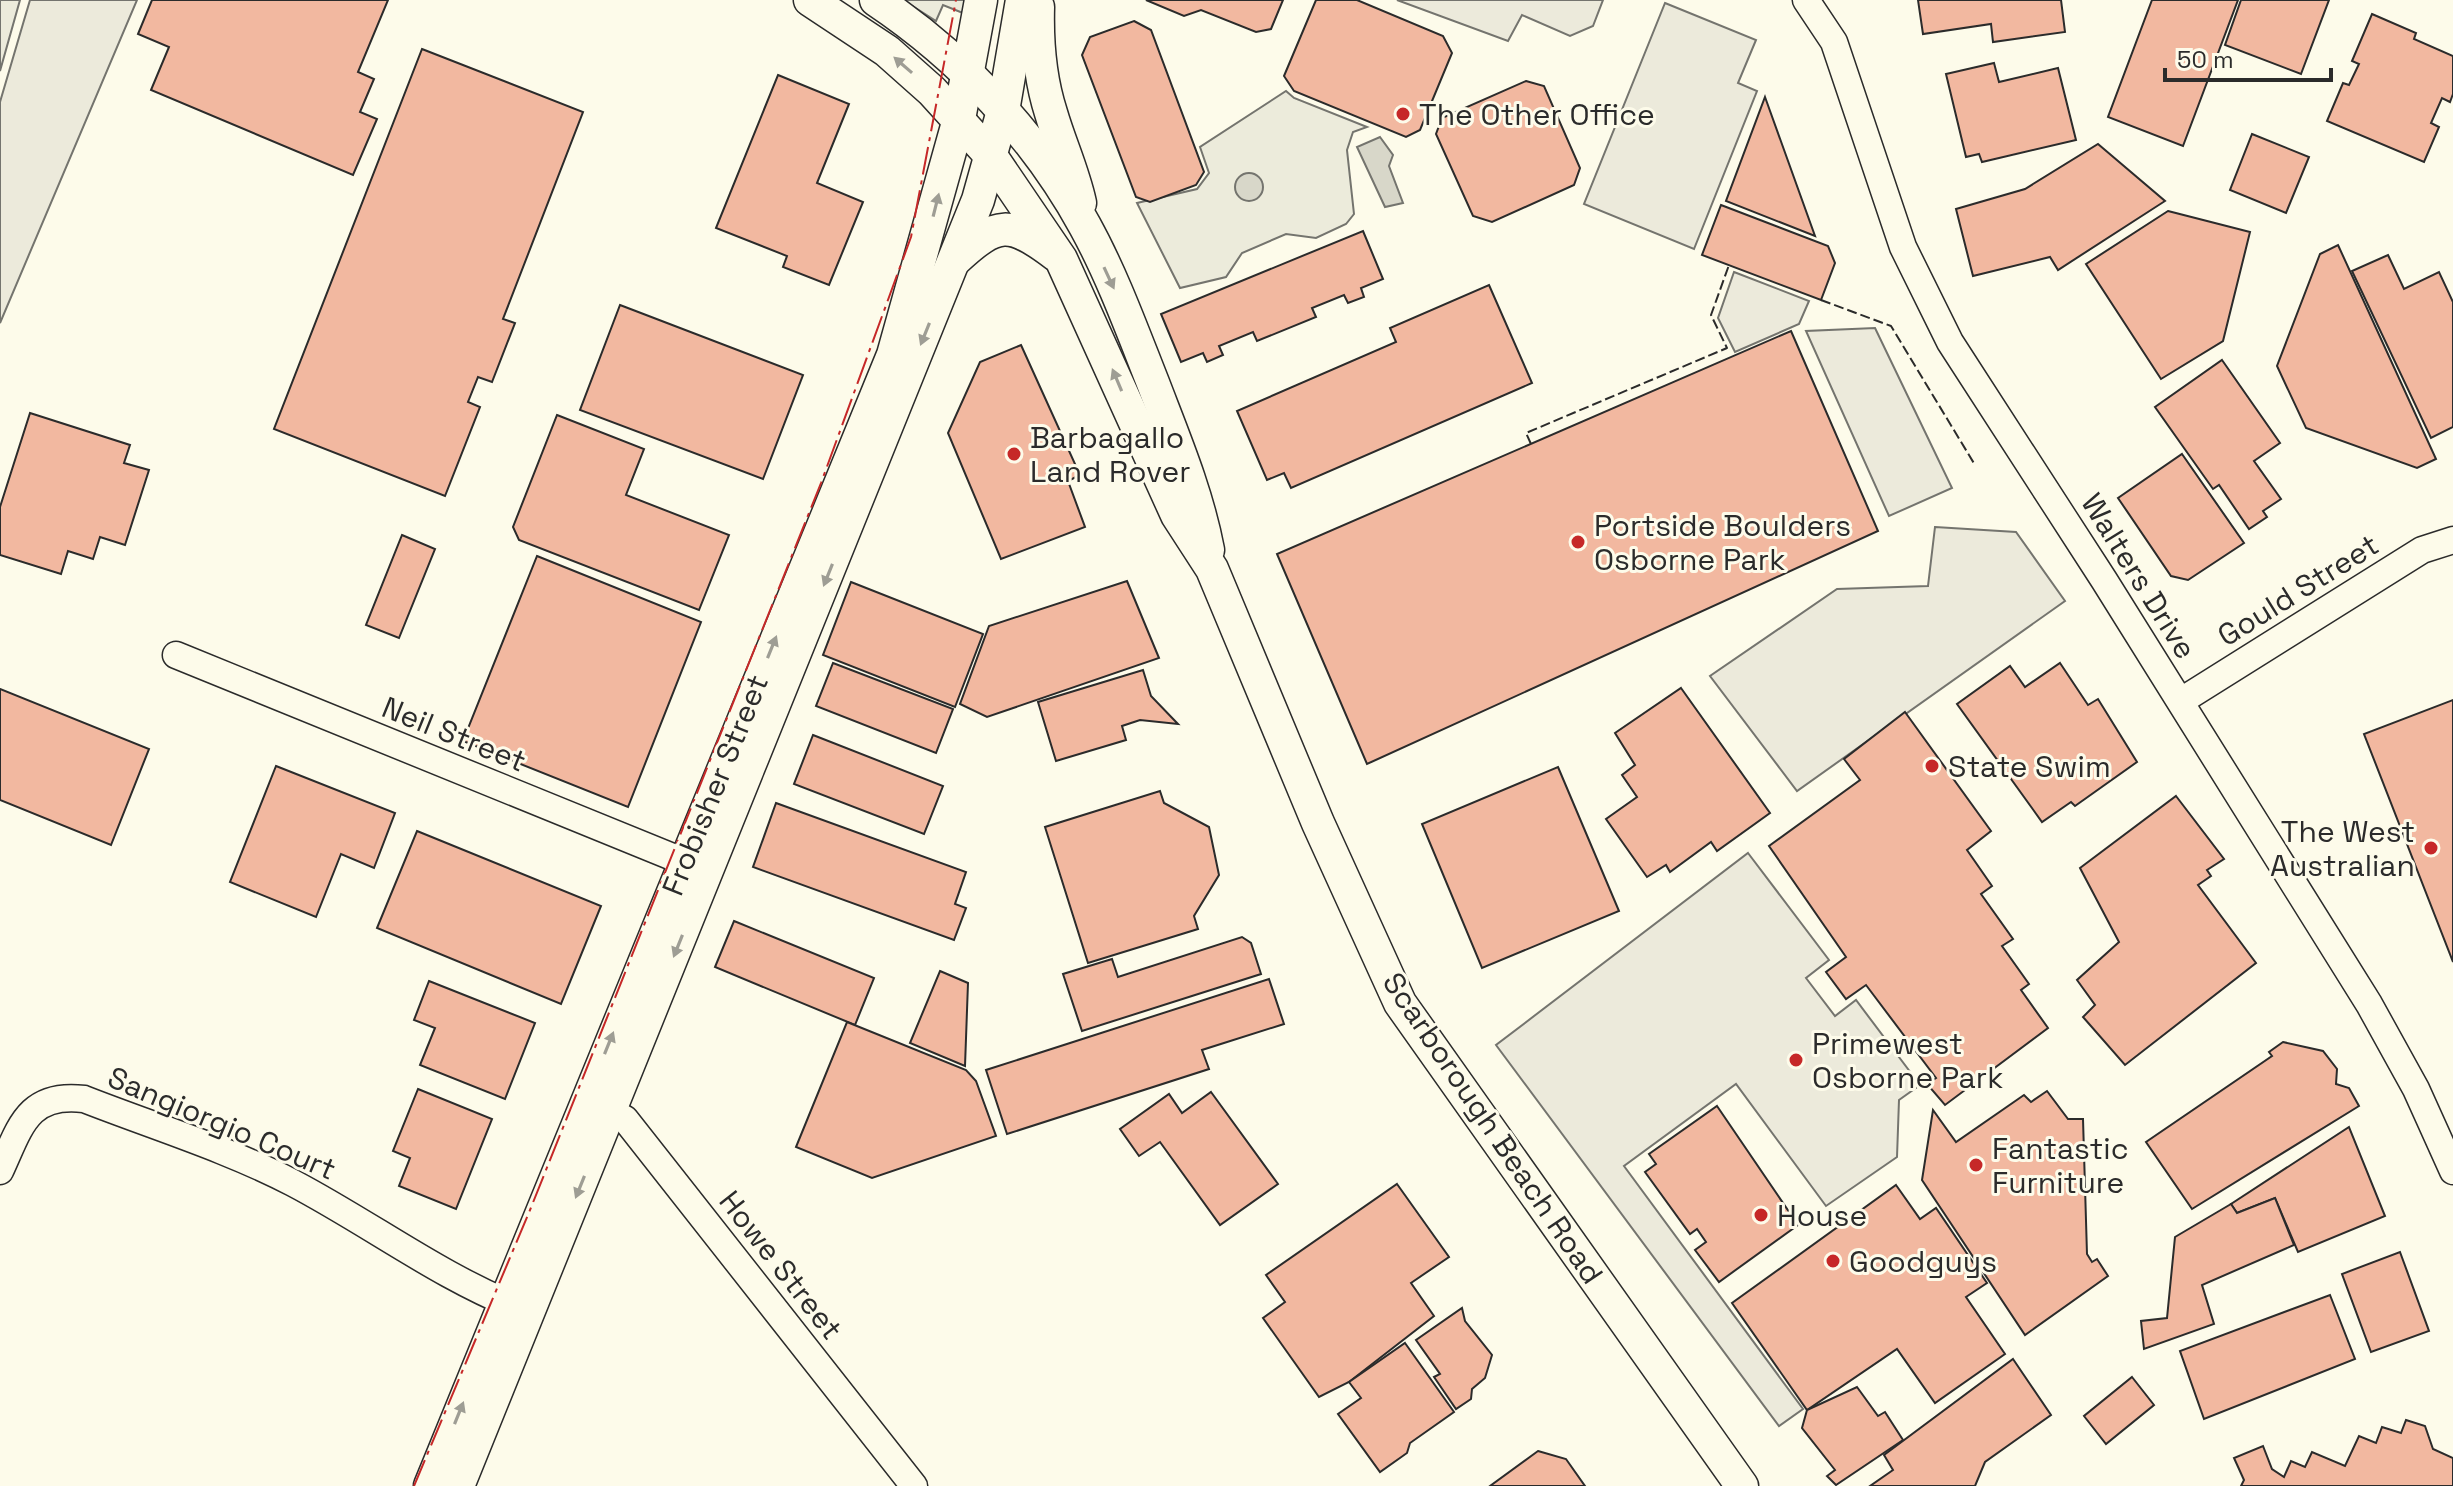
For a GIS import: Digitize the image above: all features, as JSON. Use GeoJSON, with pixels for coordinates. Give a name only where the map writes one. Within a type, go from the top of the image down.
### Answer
{"type":"FeatureCollection","features":[{"type":"Feature","properties":{"kind":"main road","name":"Scarborough Beach Road"},"geometry":{"type":"LineString","coordinates":[[810,0],[887,51],[959,119],[991,156],[1061,259],[1177,515],[1212,569],[1318,823],[1400,1003],[1742,1486]]}},
{"type":"Feature","properties":{"kind":"main road","name":"Scarborough Beach Road"},"geometry":{"type":"LineString","coordinates":[[876,0],[941,48],[969,74],[1027,138],[1085,226],[1128,321],[1200,508],[1212,569]]}},
{"type":"Feature","properties":{"kind":"main road","name":"Frobisher Street"},"geometry":{"type":"LineString","coordinates":[[696,867],[893,355],[959,119],[981,0]]}},
{"type":"Feature","properties":{"kind":"main road","name":"Frobisher Street"},"geometry":{"type":"LineString","coordinates":[[430,1486],[516,1307],[696,867],[954,262],[991,156],[1003,111],[1022,0]]}},
{"type":"Feature","properties":{"kind":"main road"},"geometry":{"type":"LineString","coordinates":[[1038,0],[1037,47],[1050,112],[1073,170],[1085,226]]}},
{"type":"Feature","properties":{"kind":"main road"},"geometry":{"type":"LineString","coordinates":[[954,262],[984,233],[1003,229],[1032,236],[1061,259]]}},
{"type":"Feature","properties":{"kind":"main road","name":"Frobisher Street"},"geometry":{"type":"LineString","coordinates":[[458,1486],[516,1307]]}},
{"type":"Feature","properties":{"kind":"street","name":"Walters Drive"},"geometry":{"type":"LineString","coordinates":[[1806,0],[1834,42],[1903,247],[1950,342],[2181,701],[2369,1004],[2416,1089],[2453,1171]]}},
{"type":"Feature","properties":{"kind":"street","name":"Gould Street"},"geometry":{"type":"LineString","coordinates":[[2181,701],[2422,550],[2453,540]]}},
{"type":"Feature","properties":{"kind":"street","name":"Neil Street"},"geometry":{"type":"LineString","coordinates":[[176,655],[696,867]]}},
{"type":"Feature","properties":{"kind":"street","name":"Sangiorgio Court"},"geometry":{"type":"LineString","coordinates":[[0,1171],[25,1116],[37,1105],[68,1097],[84,1099],[289,1181],[383,1233],[471,1289],[516,1307]]}},
{"type":"Feature","properties":{"kind":"street","name":"Howe Street"},"geometry":{"type":"LineString","coordinates":[[598,1105],[625,1119],[914,1486]]}},
{"type":"Feature","properties":{"kind":"shaded area"},"geometry":{"type":"Polygon","coordinates":[[[0,0],[20,0],[0,71],[0,0]]]}},
{"type":"Feature","properties":{"kind":"shaded area"},"geometry":{"type":"Polygon","coordinates":[[[30,0],[137,0],[0,323],[0,102],[30,0]]]}},
{"type":"Feature","properties":{"kind":"shaded area"},"geometry":{"type":"Polygon","coordinates":[[[903,0],[965,0],[963,13],[943,5],[936,21],[903,0]]]}},
{"type":"Feature","properties":{"kind":"shaded area"},"geometry":{"type":"Polygon","coordinates":[[[1397,0],[1603,0],[1593,26],[1570,36],[1522,15],[1508,41],[1397,0]]]}},
{"type":"Feature","properties":{"kind":"shaded area"},"geometry":{"type":"Polygon","coordinates":[[[1665,3],[1756,40],[1738,83],[1757,91],[1694,249],[1584,204],[1665,3]]]}},
{"type":"Feature","properties":{"kind":"shaded area"},"geometry":{"type":"Polygon","coordinates":[[[1286,91],[1294,98],[1367,127],[1353,132],[1347,150],[1354,214],[1346,224],[1316,238],[1286,234],[1242,253],[1226,277],[1180,288],[1137,203],[1197,189],[1209,173],[1200,147],[1286,91]]]}},
{"type":"Feature","properties":{"kind":"shaded area"},"geometry":{"type":"Polygon","coordinates":[[[1380,137],[1393,155],[1389,166],[1403,203],[1385,207],[1357,147],[1380,137]]]}},
{"type":"Feature","properties":{"kind":"shaded area"},"geometry":{"type":"Polygon","coordinates":[[[1249,173],[1259,177],[1263,187],[1259,197],[1249,201],[1239,197],[1235,187],[1239,177],[1249,173]]]}},
{"type":"Feature","properties":{"kind":"shaded area"},"geometry":{"type":"Polygon","coordinates":[[[1734,272],[1809,301],[1799,324],[1735,352],[1718,318],[1734,272]]]}},
{"type":"Feature","properties":{"kind":"shaded area"},"geometry":{"type":"Polygon","coordinates":[[[1875,328],[1952,488],[1889,516],[1806,331],[1875,328]]]}},
{"type":"Feature","properties":{"kind":"shaded area"},"geometry":{"type":"Polygon","coordinates":[[[1935,527],[2016,532],[2065,601],[1797,791],[1710,676],[1837,589],[1928,586],[1935,527]]]}},
{"type":"Feature","properties":{"kind":"shaded area"},"geometry":{"type":"Polygon","coordinates":[[[1748,853],[1829,960],[1806,978],[1835,1016],[1856,1000],[1920,1085],[1899,1100],[1897,1157],[1826,1206],[1736,1084],[1624,1166],[1803,1409],[1779,1426],[1496,1045],[1748,853]]]}},
{"type":"Feature","properties":{"kind":"building"},"geometry":{"type":"Polygon","coordinates":[[[152,0],[388,0],[358,72],[374,79],[360,112],[377,119],[353,175],[151,90],[169,47],[138,34],[152,0]]]}},
{"type":"Feature","properties":{"kind":"building"},"geometry":{"type":"Polygon","coordinates":[[[1146,0],[1283,0],[1271,29],[1256,32],[1201,10],[1184,16],[1146,0]]]}},
{"type":"Feature","properties":{"kind":"building"},"geometry":{"type":"Polygon","coordinates":[[[1316,0],[1357,0],[1443,36],[1452,53],[1420,130],[1406,137],[1294,91],[1284,76],[1316,0]]]}},
{"type":"Feature","properties":{"kind":"building"},"geometry":{"type":"Polygon","coordinates":[[[1918,0],[2061,0],[2065,32],[1993,42],[1991,24],[1923,34],[1918,0]]]}},
{"type":"Feature","properties":{"kind":"building"},"geometry":{"type":"Polygon","coordinates":[[[2152,0],[2238,0],[2183,146],[2108,117],[2152,0]]]}},
{"type":"Feature","properties":{"kind":"building"},"geometry":{"type":"Polygon","coordinates":[[[2241,0],[2329,0],[2301,74],[2225,45],[2241,0]]]}},
{"type":"Feature","properties":{"kind":"building"},"geometry":{"type":"Polygon","coordinates":[[[2372,14],[2416,33],[2414,39],[2453,56],[2453,94],[2450,102],[2442,98],[2431,123],[2439,127],[2424,162],[2327,121],[2343,83],[2349,85],[2359,64],[2352,61],[2372,14]]]}},
{"type":"Feature","properties":{"kind":"building"},"geometry":{"type":"Polygon","coordinates":[[[1134,21],[1151,30],[1204,172],[1196,185],[1150,202],[1136,197],[1082,55],[1090,37],[1134,21]]]}},
{"type":"Feature","properties":{"kind":"building"},"geometry":{"type":"Polygon","coordinates":[[[422,49],[583,112],[503,319],[515,323],[492,382],[478,377],[468,402],[480,407],[445,496],[274,429],[422,49]]]}},
{"type":"Feature","properties":{"kind":"building"},"geometry":{"type":"Polygon","coordinates":[[[1994,63],[1999,82],[2058,68],[2076,140],[1982,162],[1979,154],[1966,157],[1946,74],[1994,63]]]}},
{"type":"Feature","properties":{"kind":"building"},"geometry":{"type":"Polygon","coordinates":[[[778,75],[849,104],[817,183],[863,202],[829,285],[783,267],[787,256],[716,228],[778,75]]]}},
{"type":"Feature","properties":{"kind":"building"},"geometry":{"type":"Polygon","coordinates":[[[1526,81],[1544,86],[1580,168],[1574,185],[1492,222],[1473,216],[1436,134],[1442,118],[1526,81]]]}},
{"type":"Feature","properties":{"kind":"building"},"geometry":{"type":"Polygon","coordinates":[[[1765,97],[1815,236],[1726,201],[1765,97]]]}},
{"type":"Feature","properties":{"kind":"building"},"geometry":{"type":"Polygon","coordinates":[[[2252,134],[2309,157],[2286,213],[2230,190],[2252,134]]]}},
{"type":"Feature","properties":{"kind":"building"},"geometry":{"type":"Polygon","coordinates":[[[2098,144],[2165,201],[2058,270],[2050,257],[1973,276],[1956,209],[2025,189],[2098,144]]]}},
{"type":"Feature","properties":{"kind":"building"},"geometry":{"type":"Polygon","coordinates":[[[1721,205],[1828,246],[1835,263],[1821,300],[1702,255],[1721,205]]]}},
{"type":"Feature","properties":{"kind":"building"},"geometry":{"type":"Polygon","coordinates":[[[2168,211],[2250,232],[2223,341],[2161,379],[2086,264],[2168,211]]]}},
{"type":"Feature","properties":{"kind":"building"},"geometry":{"type":"Polygon","coordinates":[[[1363,231],[1383,279],[1361,288],[1364,297],[1348,303],[1344,295],[1312,308],[1316,317],[1257,341],[1253,332],[1219,346],[1223,355],[1207,362],[1203,353],[1181,362],[1161,314],[1363,231]]]}},
{"type":"Feature","properties":{"kind":"building"},"geometry":{"type":"Polygon","coordinates":[[[2338,245],[2436,459],[2417,468],[2306,428],[2277,366],[2320,254],[2338,245]]]}},
{"type":"Feature","properties":{"kind":"building"},"geometry":{"type":"Polygon","coordinates":[[[2388,255],[2404,289],[2439,272],[2453,302],[2453,427],[2431,438],[2352,271],[2388,255]]]}},
{"type":"Feature","properties":{"kind":"building"},"geometry":{"type":"Polygon","coordinates":[[[1489,285],[1532,383],[1291,488],[1284,473],[1267,480],[1237,411],[1396,342],[1390,328],[1489,285]]]}},
{"type":"Feature","properties":{"kind":"building"},"geometry":{"type":"Polygon","coordinates":[[[620,305],[803,375],[763,479],[580,410],[620,305]]]}},
{"type":"Feature","properties":{"kind":"building","name":"Portside Boulders Osborne Park"},"geometry":{"type":"Polygon","coordinates":[[[1791,331],[1878,531],[1367,764],[1277,554],[1791,331]]]}},
{"type":"Feature","properties":{"kind":"building","name":"Barbagallo Land Rover"},"geometry":{"type":"Polygon","coordinates":[[[1021,345],[1080,475],[1068,481],[1085,527],[1001,559],[948,433],[980,362],[1021,345]]]}},
{"type":"Feature","properties":{"kind":"building"},"geometry":{"type":"Polygon","coordinates":[[[2222,360],[2280,443],[2254,461],[2281,499],[2263,511],[2267,517],[2249,529],[2219,485],[2213,489],[2155,407],[2222,360]]]}},
{"type":"Feature","properties":{"kind":"building"},"geometry":{"type":"Polygon","coordinates":[[[30,413],[130,445],[124,463],[149,470],[125,545],[100,537],[93,559],[68,551],[61,574],[0,555],[0,507],[30,413]]]}},
{"type":"Feature","properties":{"kind":"building"},"geometry":{"type":"Polygon","coordinates":[[[557,415],[644,449],[626,495],[729,535],[699,610],[519,540],[513,527],[557,415]]]}},
{"type":"Feature","properties":{"kind":"building"},"geometry":{"type":"Polygon","coordinates":[[[2182,454],[2244,543],[2188,580],[2171,576],[2118,498],[2182,454]]]}},
{"type":"Feature","properties":{"kind":"building"},"geometry":{"type":"Polygon","coordinates":[[[402,535],[435,549],[399,638],[366,625],[402,535]]]}},
{"type":"Feature","properties":{"kind":"building"},"geometry":{"type":"Polygon","coordinates":[[[537,556],[701,622],[628,807],[463,741],[537,556]]]}},
{"type":"Feature","properties":{"kind":"building"},"geometry":{"type":"Polygon","coordinates":[[[1127,581],[1159,658],[987,717],[960,704],[989,626],[1127,581]]]}},
{"type":"Feature","properties":{"kind":"building"},"geometry":{"type":"Polygon","coordinates":[[[851,582],[983,634],[955,707],[823,655],[851,582]]]}},
{"type":"Feature","properties":{"kind":"building"},"geometry":{"type":"Polygon","coordinates":[[[833,663],[953,709],[936,753],[816,706],[833,663]]]}},
{"type":"Feature","properties":{"kind":"building"},"geometry":{"type":"Polygon","coordinates":[[[2060,663],[2088,705],[2098,699],[2137,762],[2075,806],[2071,802],[2042,822],[1957,704],[2010,666],[2025,687],[2060,663]]]}},
{"type":"Feature","properties":{"kind":"building"},"geometry":{"type":"Polygon","coordinates":[[[1143,670],[1151,696],[1178,724],[1140,720],[1122,726],[1126,740],[1056,761],[1038,702],[1143,670]]]}},
{"type":"Feature","properties":{"kind":"building"},"geometry":{"type":"Polygon","coordinates":[[[1681,688],[1770,813],[1717,851],[1711,842],[1670,872],[1666,865],[1647,877],[1606,819],[1637,797],[1622,775],[1635,765],[1615,733],[1681,688]]]}},
{"type":"Feature","properties":{"kind":"building"},"geometry":{"type":"Polygon","coordinates":[[[0,689],[149,749],[111,845],[0,800],[0,689]]]}},
{"type":"Feature","properties":{"kind":"building","name":"The West Australian"},"geometry":{"type":"Polygon","coordinates":[[[2453,700],[2453,962],[2364,734],[2453,700]]]}},
{"type":"Feature","properties":{"kind":"building"},"geometry":{"type":"Polygon","coordinates":[[[1905,712],[1991,831],[1967,850],[1992,886],[1981,894],[2013,939],[2002,946],[2029,984],[2021,990],[2048,1028],[1945,1105],[1927,1084],[1936,1078],[1866,985],[1846,999],[1826,972],[1846,957],[1769,846],[1860,780],[1844,759],[1905,712]]]}},
{"type":"Feature","properties":{"kind":"building"},"geometry":{"type":"Polygon","coordinates":[[[813,735],[943,786],[924,834],[794,784],[813,735]]]}},
{"type":"Feature","properties":{"kind":"building"},"geometry":{"type":"Polygon","coordinates":[[[276,766],[395,813],[374,868],[341,854],[316,917],[230,882],[276,766]]]}},
{"type":"Feature","properties":{"kind":"building"},"geometry":{"type":"Polygon","coordinates":[[[1558,767],[1619,911],[1482,968],[1422,824],[1558,767]]]}},
{"type":"Feature","properties":{"kind":"building"},"geometry":{"type":"Polygon","coordinates":[[[1160,791],[1164,803],[1209,827],[1219,875],[1194,916],[1198,929],[1088,963],[1045,827],[1160,791]]]}},
{"type":"Feature","properties":{"kind":"building"},"geometry":{"type":"Polygon","coordinates":[[[2176,796],[2224,859],[2207,870],[2211,876],[2198,885],[2256,963],[2125,1065],[2083,1017],[2095,1005],[2077,980],[2119,942],[2080,868],[2176,796]]]}},
{"type":"Feature","properties":{"kind":"building"},"geometry":{"type":"Polygon","coordinates":[[[776,803],[966,872],[955,904],[966,908],[954,940],[753,867],[776,803]]]}},
{"type":"Feature","properties":{"kind":"building"},"geometry":{"type":"Polygon","coordinates":[[[417,831],[601,906],[561,1004],[377,928],[417,831]]]}},
{"type":"Feature","properties":{"kind":"building"},"geometry":{"type":"Polygon","coordinates":[[[734,921],[874,978],[855,1025],[715,967],[734,921]]]}},
{"type":"Feature","properties":{"kind":"building"},"geometry":{"type":"Polygon","coordinates":[[[1242,937],[1251,943],[1261,974],[1082,1031],[1063,974],[1112,959],[1118,977],[1242,937]]]}},
{"type":"Feature","properties":{"kind":"building"},"geometry":{"type":"Polygon","coordinates":[[[940,971],[968,983],[965,1066],[910,1043],[940,971]]]}},
{"type":"Feature","properties":{"kind":"building"},"geometry":{"type":"Polygon","coordinates":[[[1269,979],[1284,1024],[1202,1050],[1209,1069],[1007,1134],[986,1070],[1269,979]]]}},
{"type":"Feature","properties":{"kind":"building"},"geometry":{"type":"Polygon","coordinates":[[[429,981],[535,1023],[505,1099],[420,1065],[435,1028],[414,1020],[429,981]]]}},
{"type":"Feature","properties":{"kind":"building"},"geometry":{"type":"Polygon","coordinates":[[[847,1022],[966,1070],[976,1081],[996,1136],[872,1178],[796,1147],[847,1022]]]}},
{"type":"Feature","properties":{"kind":"building"},"geometry":{"type":"Polygon","coordinates":[[[2283,1042],[2323,1051],[2337,1069],[2336,1084],[2349,1088],[2359,1106],[2192,1209],[2146,1142],[2272,1056],[2269,1052],[2283,1042]]]}},
{"type":"Feature","properties":{"kind":"building"},"geometry":{"type":"Polygon","coordinates":[[[418,1089],[492,1119],[456,1209],[399,1186],[410,1158],[393,1151],[418,1089]]]}},
{"type":"Feature","properties":{"kind":"building"},"geometry":{"type":"Polygon","coordinates":[[[2047,1091],[2068,1119],[2083,1119],[2087,1254],[2092,1262],[2097,1259],[2108,1276],[2025,1335],[1922,1180],[1933,1110],[1956,1142],[2024,1095],[2031,1102],[2047,1091]]]}},
{"type":"Feature","properties":{"kind":"building"},"geometry":{"type":"Polygon","coordinates":[[[1211,1092],[1278,1184],[1220,1225],[1160,1142],[1139,1156],[1120,1129],[1169,1094],[1182,1113],[1211,1092]]]}},
{"type":"Feature","properties":{"kind":"building"},"geometry":{"type":"Polygon","coordinates":[[[1717,1106],[1798,1225],[1719,1282],[1695,1250],[1706,1242],[1697,1229],[1690,1234],[1645,1172],[1656,1164],[1649,1154],[1717,1106]]]}},
{"type":"Feature","properties":{"kind":"building"},"geometry":{"type":"Polygon","coordinates":[[[2349,1127],[2385,1216],[2298,1252],[2275,1198],[2237,1213],[2231,1204],[2349,1127]]]}},
{"type":"Feature","properties":{"kind":"building"},"geometry":{"type":"Polygon","coordinates":[[[1397,1184],[1449,1257],[1411,1283],[1434,1316],[1349,1382],[1319,1397],[1263,1318],[1285,1302],[1266,1275],[1397,1184]]]}},
{"type":"Feature","properties":{"kind":"building"},"geometry":{"type":"Polygon","coordinates":[[[1896,1185],[1920,1219],[1936,1208],[1987,1283],[1966,1297],[2005,1354],[1935,1403],[1897,1349],[1807,1410],[1732,1303],[1896,1185]]]}},
{"type":"Feature","properties":{"kind":"building"},"geometry":{"type":"Polygon","coordinates":[[[2275,1198],[2294,1245],[2202,1285],[2214,1324],[2144,1349],[2141,1321],[2167,1318],[2175,1237],[2231,1204],[2237,1213],[2275,1198]]]}},
{"type":"Feature","properties":{"kind":"building"},"geometry":{"type":"Polygon","coordinates":[[[2400,1252],[2429,1331],[2371,1352],[2342,1274],[2400,1252]]]}},
{"type":"Feature","properties":{"kind":"building"},"geometry":{"type":"Polygon","coordinates":[[[2330,1295],[2355,1359],[2204,1419],[2180,1351],[2330,1295]]]}},
{"type":"Feature","properties":{"kind":"building"},"geometry":{"type":"Polygon","coordinates":[[[1462,1308],[1465,1321],[1492,1355],[1485,1378],[1472,1389],[1471,1399],[1456,1409],[1434,1377],[1440,1374],[1416,1340],[1462,1308]]]}},
{"type":"Feature","properties":{"kind":"building"},"geometry":{"type":"Polygon","coordinates":[[[1405,1343],[1454,1412],[1410,1443],[1407,1453],[1380,1472],[1338,1414],[1361,1398],[1349,1382],[1405,1343]]]}},
{"type":"Feature","properties":{"kind":"building"},"geometry":{"type":"Polygon","coordinates":[[[2013,1359],[2051,1415],[1985,1462],[1975,1486],[1870,1486],[1893,1470],[1884,1455],[2013,1359]]]}},
{"type":"Feature","properties":{"kind":"building"},"geometry":{"type":"Polygon","coordinates":[[[2132,1377],[2154,1405],[2106,1444],[2084,1416],[2132,1377]]]}},
{"type":"Feature","properties":{"kind":"building"},"geometry":{"type":"Polygon","coordinates":[[[1857,1387],[1878,1416],[1885,1412],[1903,1440],[1836,1485],[1827,1476],[1835,1470],[1802,1428],[1807,1410],[1857,1387]]]}},
{"type":"Feature","properties":{"kind":"building"},"geometry":{"type":"Polygon","coordinates":[[[2406,1420],[2425,1426],[2433,1449],[2453,1458],[2453,1486],[2241,1486],[2244,1480],[2234,1458],[2263,1446],[2272,1469],[2284,1477],[2291,1461],[2305,1467],[2312,1452],[2345,1466],[2359,1436],[2376,1443],[2382,1427],[2401,1433],[2406,1420]]]}},
{"type":"Feature","properties":{"kind":"building"},"geometry":{"type":"Polygon","coordinates":[[[1538,1451],[1566,1459],[1585,1486],[1490,1486],[1538,1451]]]}},
{"type":"Feature","properties":{"kind":"fence"},"geometry":{"type":"LineString","coordinates":[[1531,444],[1526,433],[1727,348],[1711,315],[1729,265]]}},
{"type":"Feature","properties":{"kind":"fence"},"geometry":{"type":"LineString","coordinates":[[1821,300],[1891,326],[1975,465]]}},
{"type":"Feature","properties":{"kind":"power"},"geometry":{"type":"LineString","coordinates":[[414,1486],[530,1210],[821,483],[911,237],[956,0]]}},
{"type":"Feature","properties":{"kind":"place","name":"The Other Office"},"geometry":{"type":"Point","coordinates":[1403,114]}},
{"type":"Feature","properties":{"kind":"place","name":"Barbagallo Land Rover"},"geometry":{"type":"Point","coordinates":[1014,454]}},
{"type":"Feature","properties":{"kind":"place","name":"Portside Boulders Osborne Park"},"geometry":{"type":"Point","coordinates":[1578,542]}},
{"type":"Feature","properties":{"kind":"place","name":"State Swim"},"geometry":{"type":"Point","coordinates":[1932,766]}},
{"type":"Feature","properties":{"kind":"place","name":"The West Australian"},"geometry":{"type":"Point","coordinates":[2431,848]}},
{"type":"Feature","properties":{"kind":"place","name":"Primewest Osborne Park"},"geometry":{"type":"Point","coordinates":[1796,1060]}},
{"type":"Feature","properties":{"kind":"place","name":"Fantastic Furniture"},"geometry":{"type":"Point","coordinates":[1976,1165]}},
{"type":"Feature","properties":{"kind":"place","name":"House"},"geometry":{"type":"Point","coordinates":[1761,1215]}},
{"type":"Feature","properties":{"kind":"place","name":"Goodguys"},"geometry":{"type":"Point","coordinates":[1833,1261]}}]}
